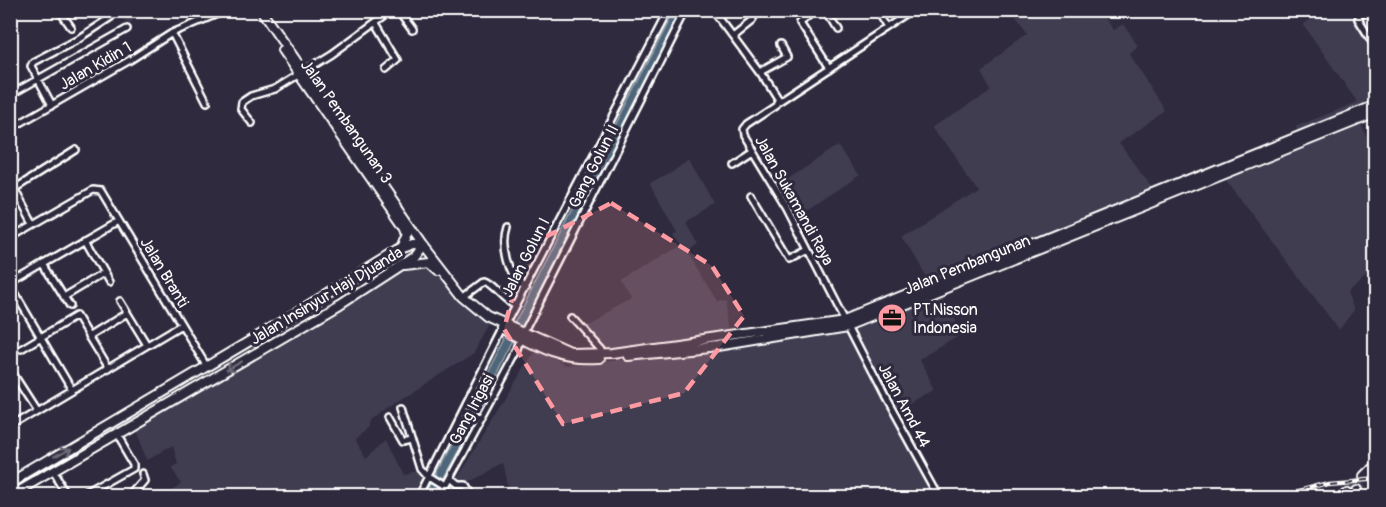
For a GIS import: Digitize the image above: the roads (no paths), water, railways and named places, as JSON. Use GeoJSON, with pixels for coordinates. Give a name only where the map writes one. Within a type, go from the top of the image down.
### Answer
{"type":"FeatureCollection","features":[{"type":"Feature","properties":{"kind":"main road","name":"Jalan Pembangunan 3"},"geometry":{"type":"LineString","coordinates":[[256,10],[404,226],[407,233],[401,248]]}},
{"type":"Feature","properties":{"kind":"main road","name":"Jalan Pembangunan 3"},"geometry":{"type":"LineString","coordinates":[[261,10],[300,73],[423,244]]}},
{"type":"Feature","properties":{"kind":"main road","name":"Jalan Pembangunan"},"geometry":{"type":"LineString","coordinates":[[403,265],[431,263],[464,304],[477,315],[570,354],[600,354],[847,323],[1376,105]]}},
{"type":"Feature","properties":{"kind":"main road","name":"Jalan Pembangunan"},"geometry":{"type":"LineString","coordinates":[[523,336],[552,354],[568,359],[586,360],[719,347],[847,323],[1376,113]]}},
{"type":"Feature","properties":{"kind":"main road","name":"Jalan Insinyur Haji Djuanda"},"geometry":{"type":"LineString","coordinates":[[10,483],[207,367],[401,248],[412,244],[423,244]]}},
{"type":"Feature","properties":{"kind":"main road","name":"Jalan Insinyur Haji Djuanda"},"geometry":{"type":"LineString","coordinates":[[11,496],[22,494],[54,472],[340,304],[403,265],[423,244]]}},
{"type":"Feature","properties":{"kind":"main road","name":"Jalan Pembangunan"},"geometry":{"type":"LineString","coordinates":[[423,244],[464,297],[477,310],[505,328]]}},
{"type":"Feature","properties":{"kind":"main road"},"geometry":{"type":"LineString","coordinates":[[332,291],[334,301],[340,304]]}},
{"type":"Feature","properties":{"kind":"main road"},"geometry":{"type":"LineString","coordinates":[[133,411],[139,422]]}},
{"type":"Feature","properties":{"kind":"main road"},"geometry":{"type":"LineString","coordinates":[[120,418],[126,429]]}},
{"type":"Feature","properties":{"kind":"main road"},"geometry":{"type":"LineString","coordinates":[[1369,473],[1376,461]]}},
{"type":"Feature","properties":{"kind":"main road"},"geometry":{"type":"LineString","coordinates":[[1340,496],[1356,489]]}},
{"type":"Feature","properties":{"kind":"street"},"geometry":{"type":"LineString","coordinates":[[59,10],[71,27]]}},
{"type":"Feature","properties":{"kind":"street","name":"Jalan Kidin 1"},"geometry":{"type":"LineString","coordinates":[[10,129],[172,33],[227,10]]}},
{"type":"Feature","properties":{"kind":"street"},"geometry":{"type":"LineString","coordinates":[[252,123],[240,109],[242,102],[251,96],[275,89],[332,54],[392,10]]}},
{"type":"Feature","properties":{"kind":"street"},"geometry":{"type":"LineString","coordinates":[[398,10],[412,29]]}},
{"type":"Feature","properties":{"kind":"street","name":"Jalan Golun I"},"geometry":{"type":"LineString","coordinates":[[419,496],[431,479],[515,306],[583,180],[669,10]]}},
{"type":"Feature","properties":{"kind":"street","name":"Gang Golun II"},"geometry":{"type":"LineString","coordinates":[[523,336],[687,10]]}},
{"type":"Feature","properties":{"kind":"street"},"geometry":{"type":"LineString","coordinates":[[714,10],[760,72],[777,102],[916,10]]}},
{"type":"Feature","properties":{"kind":"street"},"geometry":{"type":"LineString","coordinates":[[815,10],[800,23],[829,68]]}},
{"type":"Feature","properties":{"kind":"street"},"geometry":{"type":"LineString","coordinates":[[825,10],[836,28]]}},
{"type":"Feature","properties":{"kind":"street"},"geometry":{"type":"LineString","coordinates":[[878,10],[889,28]]}},
{"type":"Feature","properties":{"kind":"street"},"geometry":{"type":"LineString","coordinates":[[1363,10],[1358,19],[1376,48]]}},
{"type":"Feature","properties":{"kind":"street"},"geometry":{"type":"LineString","coordinates":[[733,34],[752,20],[756,13]]}},
{"type":"Feature","properties":{"kind":"street"},"geometry":{"type":"LineString","coordinates":[[52,105],[31,66],[33,62],[79,38],[111,17]]}},
{"type":"Feature","properties":{"kind":"street"},"geometry":{"type":"LineString","coordinates":[[376,23],[398,60],[386,70]]}},
{"type":"Feature","properties":{"kind":"street"},"geometry":{"type":"LineString","coordinates":[[10,95],[127,29]]}},
{"type":"Feature","properties":{"kind":"street"},"geometry":{"type":"LineString","coordinates":[[172,33],[207,102]]}},
{"type":"Feature","properties":{"kind":"street"},"geometry":{"type":"LineString","coordinates":[[760,72],[787,57],[781,46]]}},
{"type":"Feature","properties":{"kind":"street","name":"Jalan Sukamandi Raya"},"geometry":{"type":"LineString","coordinates":[[777,102],[746,124],[742,129],[743,135],[788,209],[847,323]]}},
{"type":"Feature","properties":{"kind":"street"},"geometry":{"type":"LineString","coordinates":[[14,189],[76,150]]}},
{"type":"Feature","properties":{"kind":"street"},"geometry":{"type":"LineString","coordinates":[[732,163],[752,150]]}},
{"type":"Feature","properties":{"kind":"street"},"geometry":{"type":"LineString","coordinates":[[583,180],[596,187]]}},
{"type":"Feature","properties":{"kind":"street"},"geometry":{"type":"LineString","coordinates":[[10,181],[33,225],[10,238]]}},
{"type":"Feature","properties":{"kind":"street","name":"Jalan Branti"},"geometry":{"type":"LineString","coordinates":[[33,225],[93,190],[101,191],[207,367]]}},
{"type":"Feature","properties":{"kind":"street"},"geometry":{"type":"LineString","coordinates":[[751,196],[789,260],[809,250]]}},
{"type":"Feature","properties":{"kind":"street"},"geometry":{"type":"LineString","coordinates":[[10,205],[20,200]]}},
{"type":"Feature","properties":{"kind":"street"},"geometry":{"type":"LineString","coordinates":[[72,390],[10,284],[119,221]]}},
{"type":"Feature","properties":{"kind":"street"},"geometry":{"type":"LineString","coordinates":[[508,227],[504,238],[506,253],[518,283],[525,288]]}},
{"type":"Feature","properties":{"kind":"street"},"geometry":{"type":"LineString","coordinates":[[85,240],[109,282]]}},
{"type":"Feature","properties":{"kind":"street"},"geometry":{"type":"LineString","coordinates":[[44,264],[70,306]]}},
{"type":"Feature","properties":{"kind":"street"},"geometry":{"type":"LineString","coordinates":[[64,297],[104,273]]}},
{"type":"Feature","properties":{"kind":"street"},"geometry":{"type":"LineString","coordinates":[[464,297],[484,282],[515,306]]}},
{"type":"Feature","properties":{"kind":"street"},"geometry":{"type":"LineString","coordinates":[[120,302],[147,345]]}},
{"type":"Feature","properties":{"kind":"street"},"geometry":{"type":"LineString","coordinates":[[88,337],[127,313]]}},
{"type":"Feature","properties":{"kind":"street"},"geometry":{"type":"LineString","coordinates":[[21,349],[76,316],[108,369]]}},
{"type":"Feature","properties":{"kind":"street"},"geometry":{"type":"LineString","coordinates":[[570,316],[600,350],[600,354]]}},
{"type":"Feature","properties":{"kind":"street","name":"Jalan Amd 44"},"geometry":{"type":"LineString","coordinates":[[847,323],[939,496]]}},
{"type":"Feature","properties":{"kind":"street"},"geometry":{"type":"LineString","coordinates":[[10,427],[181,325]]}},
{"type":"Feature","properties":{"kind":"street","name":"Gang Irigasi"},"geometry":{"type":"LineString","coordinates":[[440,496],[443,486],[449,480],[523,336]]}},
{"type":"Feature","properties":{"kind":"street"},"geometry":{"type":"LineString","coordinates":[[10,369],[37,411]]}},
{"type":"Feature","properties":{"kind":"street"},"geometry":{"type":"LineString","coordinates":[[10,384],[17,380]]}},
{"type":"Feature","properties":{"kind":"street"},"geometry":{"type":"LineString","coordinates":[[403,407],[422,469],[431,479],[443,486]]}},
{"type":"Feature","properties":{"kind":"street"},"geometry":{"type":"LineString","coordinates":[[465,411],[479,418]]}},
{"type":"Feature","properties":{"kind":"street"},"geometry":{"type":"LineString","coordinates":[[390,417],[403,440],[412,438]]}},
{"type":"Feature","properties":{"kind":"street"},"geometry":{"type":"LineString","coordinates":[[86,496],[134,469],[117,435]]}},
{"type":"Feature","properties":{"kind":"street"},"geometry":{"type":"LineString","coordinates":[[54,472],[68,496]]}},
{"type":"Feature","properties":{"kind":"street"},"geometry":{"type":"LineString","coordinates":[[130,496],[145,480],[143,474]]}},
{"type":"Feature","properties":{"kind":"street"},"geometry":{"type":"LineString","coordinates":[[449,480],[456,486],[463,486],[469,496]]}},
{"type":"Feature","properties":{"kind":"water"},"geometry":{"type":"Polygon","coordinates":[[[675,11],[684,11],[466,437],[434,496],[425,496],[675,11]]]}},
{"type":"Feature","properties":{"kind":"tunnel"},"geometry":{"type":"LineString","coordinates":[[1347,490],[1362,475]]}},
{"type":"Feature","properties":{"kind":"tunnel"},"geometry":{"type":"LineString","coordinates":[[1356,489],[1369,475]]}},
{"type":"Feature","properties":{"kind":"railway"},"geometry":{"type":"LineString","coordinates":[[1277,496],[1330,482],[1376,478]]}},
{"type":"Feature","properties":{"kind":"place","name":"PT.Nisson Indonesia"},"geometry":{"type":"Point","coordinates":[892,318]}}]}
